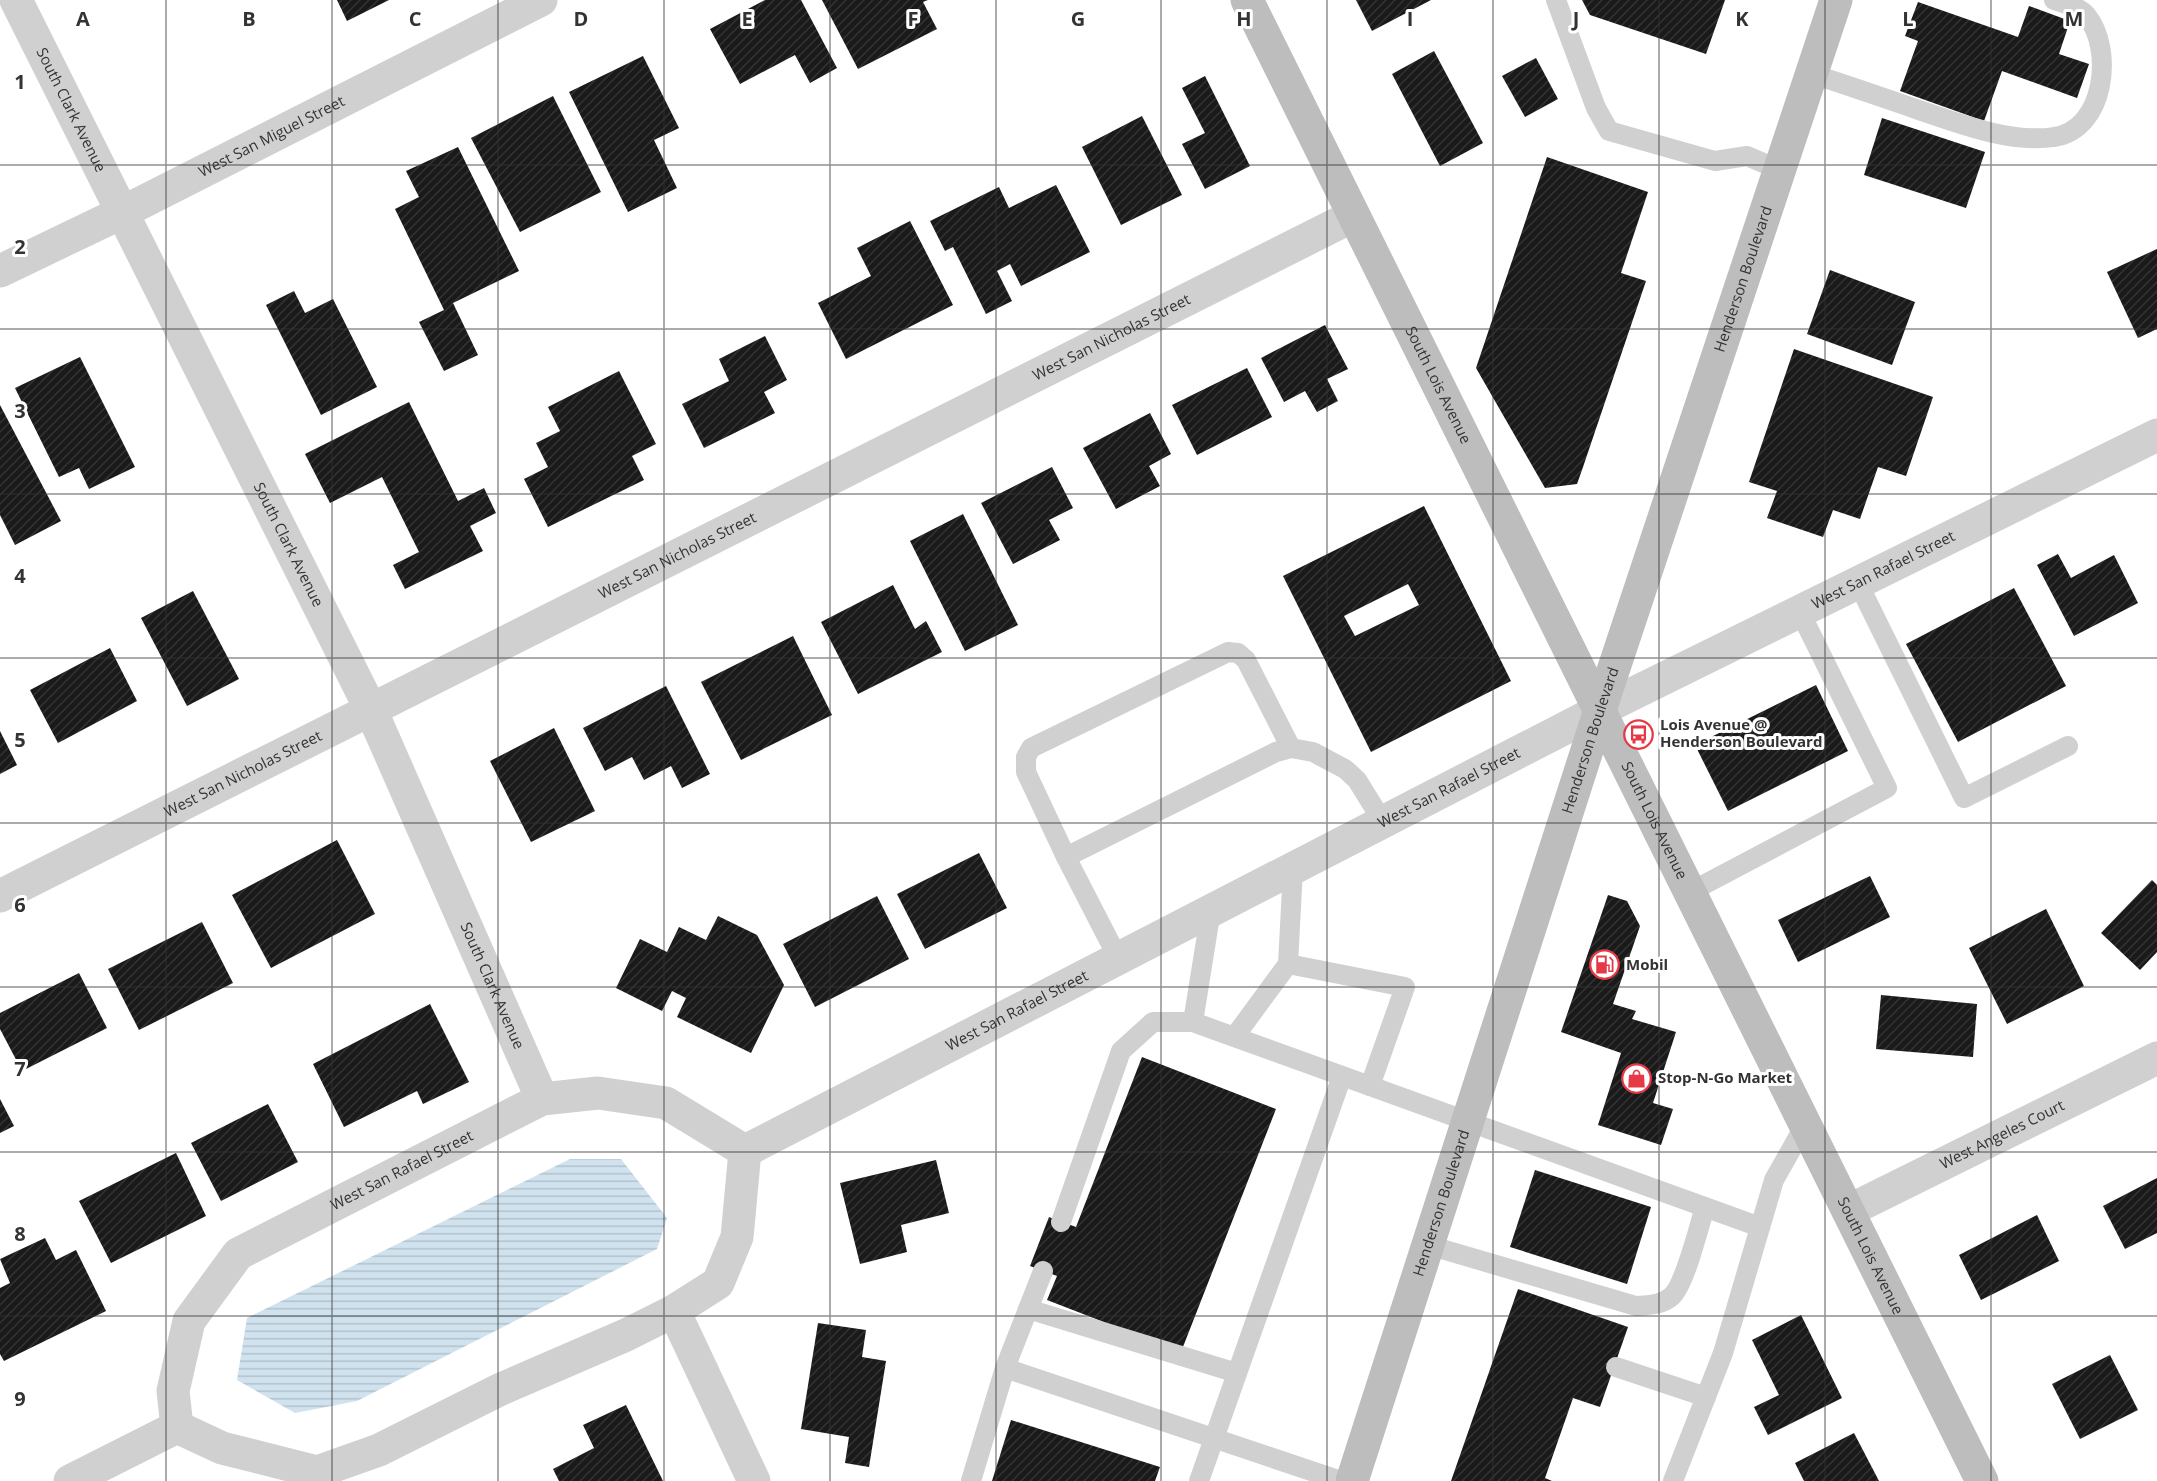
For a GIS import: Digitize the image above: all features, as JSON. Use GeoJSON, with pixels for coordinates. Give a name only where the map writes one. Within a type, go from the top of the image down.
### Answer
{"type":"FeatureCollection","features":[{"type":"Feature","properties":{"kind":"street","name":"South Clark Avenue"},"geometry":{"type":"LineString","coordinates":[[16,0],[371,710],[542,1099]]}},
{"type":"Feature","properties":{"kind":"street","name":"West San Miguel Street"},"geometry":{"type":"LineString","coordinates":[[0,271],[123,212],[541,0]]}},
{"type":"Feature","properties":{"kind":"street","name":"South Lois Avenue"},"geometry":{"type":"LineString","coordinates":[[1246,0],[1982,1481]]}},
{"type":"Feature","properties":{"kind":"street","name":"Henderson Boulevard"},"geometry":{"type":"LineString","coordinates":[[1352,1481],[1600,710],[1836,0]]}},
{"type":"Feature","properties":{"kind":"street","name":"West San Nicholas Street"},"geometry":{"type":"LineString","coordinates":[[0,896],[1353,216]]}},
{"type":"Feature","properties":{"kind":"street","name":"West San Rafael Street"},"geometry":{"type":"LineString","coordinates":[[177,1427],[173,1391],[189,1321],[238,1254],[542,1099],[598,1093],[666,1103],[745,1151],[1600,710],[2157,435]]}},
{"type":"Feature","properties":{"kind":"street","name":"West Angeles Court"},"geometry":{"type":"LineString","coordinates":[[1848,1211],[2157,1058]]}},
{"type":"Feature","properties":{"kind":"street"},"geometry":{"type":"LineString","coordinates":[[70,1481],[177,1427],[222,1448],[317,1472],[380,1450],[499,1390],[626,1335],[674,1311],[718,1282],[737,1237],[745,1151]]}},
{"type":"Feature","properties":{"kind":"street"},"geometry":{"type":"LineString","coordinates":[[674,1311],[754,1481]]}},
{"type":"Feature","properties":{"kind":"lane"},"geometry":{"type":"LineString","coordinates":[[1556,0],[1596,108],[1610,131],[1715,161],[1747,156],[1780,170]]}},
{"type":"Feature","properties":{"kind":"lane"},"geometry":{"type":"LineString","coordinates":[[1812,74],[1979,131],[2036,138],[2057,137],[2076,128],[2091,111],[2101,86],[2102,57],[2094,28],[2086,14],[2054,0]]}},
{"type":"Feature","properties":{"kind":"lane"},"geometry":{"type":"LineString","coordinates":[[1858,583],[1964,798],[2068,747]]}},
{"type":"Feature","properties":{"kind":"lane"},"geometry":{"type":"LineString","coordinates":[[1690,892],[1887,788],[1800,612]]}},
{"type":"Feature","properties":{"kind":"lane"},"geometry":{"type":"LineString","coordinates":[[1118,958],[1066,857],[1026,772],[1026,757],[1031,748],[1228,652],[1238,653],[1246,660],[1291,748]]}},
{"type":"Feature","properties":{"kind":"lane"},"geometry":{"type":"LineString","coordinates":[[1066,857],[1276,752],[1291,748],[1313,752],[1345,769],[1357,780],[1383,822]]}},
{"type":"Feature","properties":{"kind":"lane"},"geometry":{"type":"LineString","coordinates":[[1235,1036],[1288,964],[1293,868]]}},
{"type":"Feature","properties":{"kind":"lane"},"geometry":{"type":"LineString","coordinates":[[1193,1022],[1211,910]]}},
{"type":"Feature","properties":{"kind":"lane"},"geometry":{"type":"LineString","coordinates":[[1288,964],[1405,987],[1370,1086]]}},
{"type":"Feature","properties":{"kind":"lane"},"geometry":{"type":"LineString","coordinates":[[1061,1221],[1121,1051],[1153,1022],[1193,1022],[1760,1227]]}},
{"type":"Feature","properties":{"kind":"lane"},"geometry":{"type":"LineString","coordinates":[[1199,1481],[1342,1076]]}},
{"type":"Feature","properties":{"kind":"lane"},"geometry":{"type":"LineString","coordinates":[[1673,1481],[1723,1353],[1774,1180],[1805,1125]]}},
{"type":"Feature","properties":{"kind":"lane"},"geometry":{"type":"LineString","coordinates":[[1428,1245],[1636,1306],[1651,1305],[1662,1302],[1678,1290],[1705,1207]]}},
{"type":"Feature","properties":{"kind":"lane"},"geometry":{"type":"LineString","coordinates":[[971,1481],[1005,1368],[1043,1271]]}},
{"type":"Feature","properties":{"kind":"lane"},"geometry":{"type":"LineString","coordinates":[[1028,1309],[1237,1373]]}},
{"type":"Feature","properties":{"kind":"lane"},"geometry":{"type":"LineString","coordinates":[[1616,1367],[1706,1397]]}},
{"type":"Feature","properties":{"kind":"lane"},"geometry":{"type":"LineString","coordinates":[[1005,1368],[1341,1481]]}},
{"type":"Feature","properties":{"kind":"water"},"geometry":{"type":"Polygon","coordinates":[[[570,1159],[621,1159],[667,1218],[657,1249],[357,1401],[295,1413],[237,1380],[247,1318],[570,1159]]]}},
{"type":"Feature","properties":{"kind":"building"},"geometry":{"type":"Polygon","coordinates":[[[337,0],[389,0],[347,21],[337,0]]]}},
{"type":"Feature","properties":{"kind":"building"},"geometry":{"type":"Polygon","coordinates":[[[765,0],[801,0],[837,68],[810,83],[795,55],[740,84],[710,29],[765,0]]]}},
{"type":"Feature","properties":{"kind":"building"},"geometry":{"type":"Polygon","coordinates":[[[822,0],[928,0],[923,2],[937,29],[858,69],[822,0]]]}},
{"type":"Feature","properties":{"kind":"building"},"geometry":{"type":"Polygon","coordinates":[[[1356,0],[1431,0],[1372,31],[1356,0]]]}},
{"type":"Feature","properties":{"kind":"building"},"geometry":{"type":"Polygon","coordinates":[[[1582,0],[1725,0],[1706,54],[1590,15],[1582,0]]]}},
{"type":"Feature","properties":{"kind":"building"},"geometry":{"type":"Polygon","coordinates":[[[1918,2],[2018,37],[2029,6],[2070,21],[2059,54],[2089,64],[2077,98],[2002,71],[1984,121],[1900,91],[1918,41],[1905,36],[1918,2]]]}},
{"type":"Feature","properties":{"kind":"building"},"geometry":{"type":"Polygon","coordinates":[[[1434,51],[1483,143],[1440,166],[1392,74],[1434,51]]]}},
{"type":"Feature","properties":{"kind":"building"},"geometry":{"type":"Polygon","coordinates":[[[643,56],[679,128],[654,140],[677,188],[628,212],[569,92],[643,56]]]}},
{"type":"Feature","properties":{"kind":"building"},"geometry":{"type":"Polygon","coordinates":[[[1536,58],[1558,99],[1525,117],[1502,76],[1536,58]]]}},
{"type":"Feature","properties":{"kind":"building"},"geometry":{"type":"Polygon","coordinates":[[[1205,76],[1250,166],[1205,189],[1182,144],[1205,133],[1182,88],[1205,76]]]}},
{"type":"Feature","properties":{"kind":"building"},"geometry":{"type":"Polygon","coordinates":[[[553,96],[601,192],[520,232],[471,138],[553,96]]]}},
{"type":"Feature","properties":{"kind":"building"},"geometry":{"type":"Polygon","coordinates":[[[1142,116],[1182,195],[1121,225],[1082,147],[1142,116]]]}},
{"type":"Feature","properties":{"kind":"building"},"geometry":{"type":"Polygon","coordinates":[[[1882,118],[1985,152],[1966,208],[1864,175],[1882,118]]]}},
{"type":"Feature","properties":{"kind":"building"},"geometry":{"type":"Polygon","coordinates":[[[458,147],[519,271],[453,303],[478,355],[444,371],[419,322],[444,310],[395,209],[419,197],[406,171],[458,147]]]}},
{"type":"Feature","properties":{"kind":"building"},"geometry":{"type":"Polygon","coordinates":[[[1547,157],[1648,192],[1621,273],[1646,281],[1582,470],[1577,484],[1545,488],[1476,368],[1547,157]]]}},
{"type":"Feature","properties":{"kind":"building"},"geometry":{"type":"Polygon","coordinates":[[[1056,185],[1090,252],[1021,286],[1010,264],[997,271],[1012,301],[986,314],[953,247],[945,251],[930,221],[999,187],[1009,208],[1056,185]]]}},
{"type":"Feature","properties":{"kind":"building"},"geometry":{"type":"Polygon","coordinates":[[[910,221],[953,305],[846,359],[818,303],[871,276],[857,248],[910,221]]]}},
{"type":"Feature","properties":{"kind":"building"},"geometry":{"type":"Polygon","coordinates":[[[2157,249],[2157,329],[2138,338],[2107,272],[2157,249]]]}},
{"type":"Feature","properties":{"kind":"building"},"geometry":{"type":"Polygon","coordinates":[[[1830,270],[1915,302],[1892,365],[1807,334],[1830,270]]]}},
{"type":"Feature","properties":{"kind":"building"},"geometry":{"type":"Polygon","coordinates":[[[294,291],[305,313],[333,299],[377,387],[321,415],[266,305],[294,291]]]}},
{"type":"Feature","properties":{"kind":"building"},"geometry":{"type":"Polygon","coordinates":[[[1325,325],[1348,369],[1327,379],[1338,401],[1317,412],[1305,391],[1284,402],[1261,358],[1325,325]]]}},
{"type":"Feature","properties":{"kind":"building"},"geometry":{"type":"Polygon","coordinates":[[[765,336],[787,380],[764,392],[775,413],[704,448],[682,404],[729,381],[719,359],[765,336]]]}},
{"type":"Feature","properties":{"kind":"building"},"geometry":{"type":"Polygon","coordinates":[[[1794,349],[1933,397],[1906,476],[1878,467],[1860,519],[1833,510],[1823,537],[1767,518],[1777,491],[1749,482],[1794,349]]]}},
{"type":"Feature","properties":{"kind":"building"},"geometry":{"type":"Polygon","coordinates":[[[80,357],[135,467],[89,489],[79,468],[59,477],[15,388],[80,357]]]}},
{"type":"Feature","properties":{"kind":"building"},"geometry":{"type":"Polygon","coordinates":[[[1247,368],[1272,417],[1197,455],[1172,405],[1247,368]]]}},
{"type":"Feature","properties":{"kind":"building"},"geometry":{"type":"Polygon","coordinates":[[[619,371],[656,444],[632,456],[644,480],[548,527],[524,479],[548,467],[536,443],[560,431],[548,407],[619,371]]]}},
{"type":"Feature","properties":{"kind":"building"},"geometry":{"type":"Polygon","coordinates":[[[409,402],[458,501],[484,488],[496,513],[470,526],[483,551],[405,589],[393,565],[419,552],[382,477],[330,503],[305,454],[409,402]]]}},
{"type":"Feature","properties":{"kind":"building"},"geometry":{"type":"Polygon","coordinates":[[[0,405],[61,521],[15,545],[0,515],[0,405]]]}},
{"type":"Feature","properties":{"kind":"building"},"geometry":{"type":"Polygon","coordinates":[[[1150,413],[1171,454],[1149,466],[1160,486],[1116,509],[1083,448],[1150,413]]]}},
{"type":"Feature","properties":{"kind":"building"},"geometry":{"type":"Polygon","coordinates":[[[1052,467],[1073,508],[1049,520],[1060,540],[1013,564],[981,503],[1052,467]]]}},
{"type":"Feature","properties":{"kind":"building"},"geometry":{"type":"Polygon","coordinates":[[[1424,506],[1511,681],[1371,752],[1283,576],[1424,506]],[[1408,584],[1344,616],[1355,636],[1419,605],[1408,584]]]}},
{"type":"Feature","properties":{"kind":"building"},"geometry":{"type":"Polygon","coordinates":[[[963,514],[1018,625],[965,651],[910,541],[963,514]]]}},
{"type":"Feature","properties":{"kind":"building"},"geometry":{"type":"Polygon","coordinates":[[[2058,554],[2071,578],[2114,555],[2138,603],[2074,636],[2037,565],[2058,554]]]}},
{"type":"Feature","properties":{"kind":"building"},"geometry":{"type":"Polygon","coordinates":[[[893,585],[915,629],[926,621],[942,652],[858,694],[821,622],[893,585]]]}},
{"type":"Feature","properties":{"kind":"building"},"geometry":{"type":"Polygon","coordinates":[[[2014,588],[2066,686],[1958,742],[1906,644],[2014,588]]]}},
{"type":"Feature","properties":{"kind":"building"},"geometry":{"type":"Polygon","coordinates":[[[193,591],[239,679],[187,706],[141,618],[193,591]]]}},
{"type":"Feature","properties":{"kind":"building"},"geometry":{"type":"Polygon","coordinates":[[[793,636],[832,715],[741,760],[701,682],[793,636]]]}},
{"type":"Feature","properties":{"kind":"building"},"geometry":{"type":"Polygon","coordinates":[[[110,648],[137,701],[58,743],[30,690],[110,648]]]}},
{"type":"Feature","properties":{"kind":"building"},"geometry":{"type":"Polygon","coordinates":[[[1816,685],[1848,751],[1728,811],[1695,745],[1816,685]]]}},
{"type":"Feature","properties":{"kind":"building"},"geometry":{"type":"Polygon","coordinates":[[[666,686],[710,774],[682,788],[671,766],[644,780],[632,757],[605,771],[583,728],[666,686]]]}},
{"type":"Feature","properties":{"kind":"building"},"geometry":{"type":"Polygon","coordinates":[[[554,728],[595,811],[531,842],[490,761],[554,728]]]}},
{"type":"Feature","properties":{"kind":"building"},"geometry":{"type":"Polygon","coordinates":[[[0,731],[17,765],[0,774],[0,731]]]}},
{"type":"Feature","properties":{"kind":"building"},"geometry":{"type":"Polygon","coordinates":[[[337,840],[375,914],[271,968],[232,895],[337,840]]]}},
{"type":"Feature","properties":{"kind":"building"},"geometry":{"type":"Polygon","coordinates":[[[979,853],[1007,908],[925,949],[897,894],[979,853]]]}},
{"type":"Feature","properties":{"kind":"building"},"geometry":{"type":"Polygon","coordinates":[[[1870,876],[1890,917],[1798,962],[1778,920],[1870,876]]]}},
{"type":"Feature","properties":{"kind":"building"},"geometry":{"type":"Polygon","coordinates":[[[2152,880],[2157,885],[2157,952],[2140,970],[2101,933],[2152,880]]]}},
{"type":"Feature","properties":{"kind":"building"},"geometry":{"type":"Polygon","coordinates":[[[1608,895],[1627,901],[1640,926],[1613,1004],[1636,1011],[1632,1019],[1676,1032],[1653,1103],[1673,1109],[1661,1145],[1598,1125],[1621,1053],[1561,1032],[1608,895]]]}},
{"type":"Feature","properties":{"kind":"building"},"geometry":{"type":"Polygon","coordinates":[[[877,896],[909,959],[815,1007],[783,944],[877,896]]]}},
{"type":"Feature","properties":{"kind":"building"},"geometry":{"type":"Polygon","coordinates":[[[2046,909],[2084,986],[2007,1024],[1969,948],[2046,909]]]}},
{"type":"Feature","properties":{"kind":"building"},"geometry":{"type":"Polygon","coordinates":[[[718,916],[757,935],[784,985],[751,1053],[677,1017],[686,998],[672,991],[662,1011],[616,988],[640,939],[667,952],[679,927],[706,940],[718,916]]]}},
{"type":"Feature","properties":{"kind":"building"},"geometry":{"type":"Polygon","coordinates":[[[202,922],[233,983],[139,1030],[108,969],[202,922]]]}},
{"type":"Feature","properties":{"kind":"building"},"geometry":{"type":"Polygon","coordinates":[[[79,973],[107,1028],[22,1071],[0,1029],[0,1013],[79,973]]]}},
{"type":"Feature","properties":{"kind":"building"},"geometry":{"type":"Polygon","coordinates":[[[1881,995],[1977,1004],[1973,1057],[1876,1049],[1881,995]]]}},
{"type":"Feature","properties":{"kind":"building"},"geometry":{"type":"Polygon","coordinates":[[[430,1004],[469,1082],[423,1104],[417,1091],[344,1127],[313,1064],[430,1004]]]}},
{"type":"Feature","properties":{"kind":"building"},"geometry":{"type":"Polygon","coordinates":[[[1142,1057],[1276,1109],[1181,1352],[1047,1300],[1057,1276],[1030,1266],[1049,1217],[1076,1227],[1142,1057]]]}},
{"type":"Feature","properties":{"kind":"building"},"geometry":{"type":"Polygon","coordinates":[[[0,1099],[14,1126],[0,1133],[0,1099]]]}},
{"type":"Feature","properties":{"kind":"building"},"geometry":{"type":"Polygon","coordinates":[[[268,1104],[298,1162],[221,1201],[191,1143],[268,1104]]]}},
{"type":"Feature","properties":{"kind":"building"},"geometry":{"type":"Polygon","coordinates":[[[176,1153],[206,1216],[111,1263],[79,1201],[176,1153]]]}},
{"type":"Feature","properties":{"kind":"building"},"geometry":{"type":"Polygon","coordinates":[[[936,1160],[949,1213],[901,1225],[907,1252],[860,1264],[840,1183],[936,1160]]]}},
{"type":"Feature","properties":{"kind":"building"},"geometry":{"type":"Polygon","coordinates":[[[1535,1170],[1651,1207],[1627,1284],[1510,1247],[1535,1170]]]}},
{"type":"Feature","properties":{"kind":"building"},"geometry":{"type":"Polygon","coordinates":[[[2157,1178],[2157,1233],[2125,1249],[2103,1206],[2157,1178]]]}},
{"type":"Feature","properties":{"kind":"building"},"geometry":{"type":"Polygon","coordinates":[[[2037,1215],[2059,1261],[1981,1300],[1959,1255],[2037,1215]]]}},
{"type":"Feature","properties":{"kind":"building"},"geometry":{"type":"Polygon","coordinates":[[[45,1238],[56,1260],[76,1250],[106,1311],[4,1361],[0,1354],[0,1288],[10,1283],[0,1259],[45,1238]]]}},
{"type":"Feature","properties":{"kind":"building"},"geometry":{"type":"Polygon","coordinates":[[[1518,1289],[1628,1327],[1600,1407],[1573,1398],[1545,1478],[1552,1481],[1451,1481],[1518,1289]]]}},
{"type":"Feature","properties":{"kind":"building"},"geometry":{"type":"Polygon","coordinates":[[[1801,1315],[1842,1398],[1768,1435],[1754,1407],[1779,1395],[1752,1340],[1801,1315]]]}},
{"type":"Feature","properties":{"kind":"building"},"geometry":{"type":"Polygon","coordinates":[[[818,1323],[866,1330],[862,1357],[886,1361],[869,1467],[845,1463],[849,1437],[801,1429],[818,1323]]]}},
{"type":"Feature","properties":{"kind":"building"},"geometry":{"type":"Polygon","coordinates":[[[2110,1355],[2138,1410],[2080,1439],[2052,1384],[2110,1355]]]}},
{"type":"Feature","properties":{"kind":"building"},"geometry":{"type":"Polygon","coordinates":[[[626,1405],[663,1481],[559,1481],[553,1469],[594,1448],[583,1425],[626,1405]]]}},
{"type":"Feature","properties":{"kind":"building"},"geometry":{"type":"Polygon","coordinates":[[[1011,1420],[1160,1467],[1155,1481],[992,1481],[1011,1420]]]}},
{"type":"Feature","properties":{"kind":"building"},"geometry":{"type":"Polygon","coordinates":[[[1854,1433],[1879,1481],[1804,1481],[1795,1463],[1854,1433]]]}},
{"type":"Feature","properties":{"kind":"place","name":"Lois Avenue @ Henderson Boulevard"},"geometry":{"type":"Point","coordinates":[1639,734]}},
{"type":"Feature","properties":{"kind":"place","name":"Mobil"},"geometry":{"type":"Point","coordinates":[1605,965]}},
{"type":"Feature","properties":{"kind":"place","name":"Stop-N-Go Market"},"geometry":{"type":"Point","coordinates":[1637,1078]}}]}
